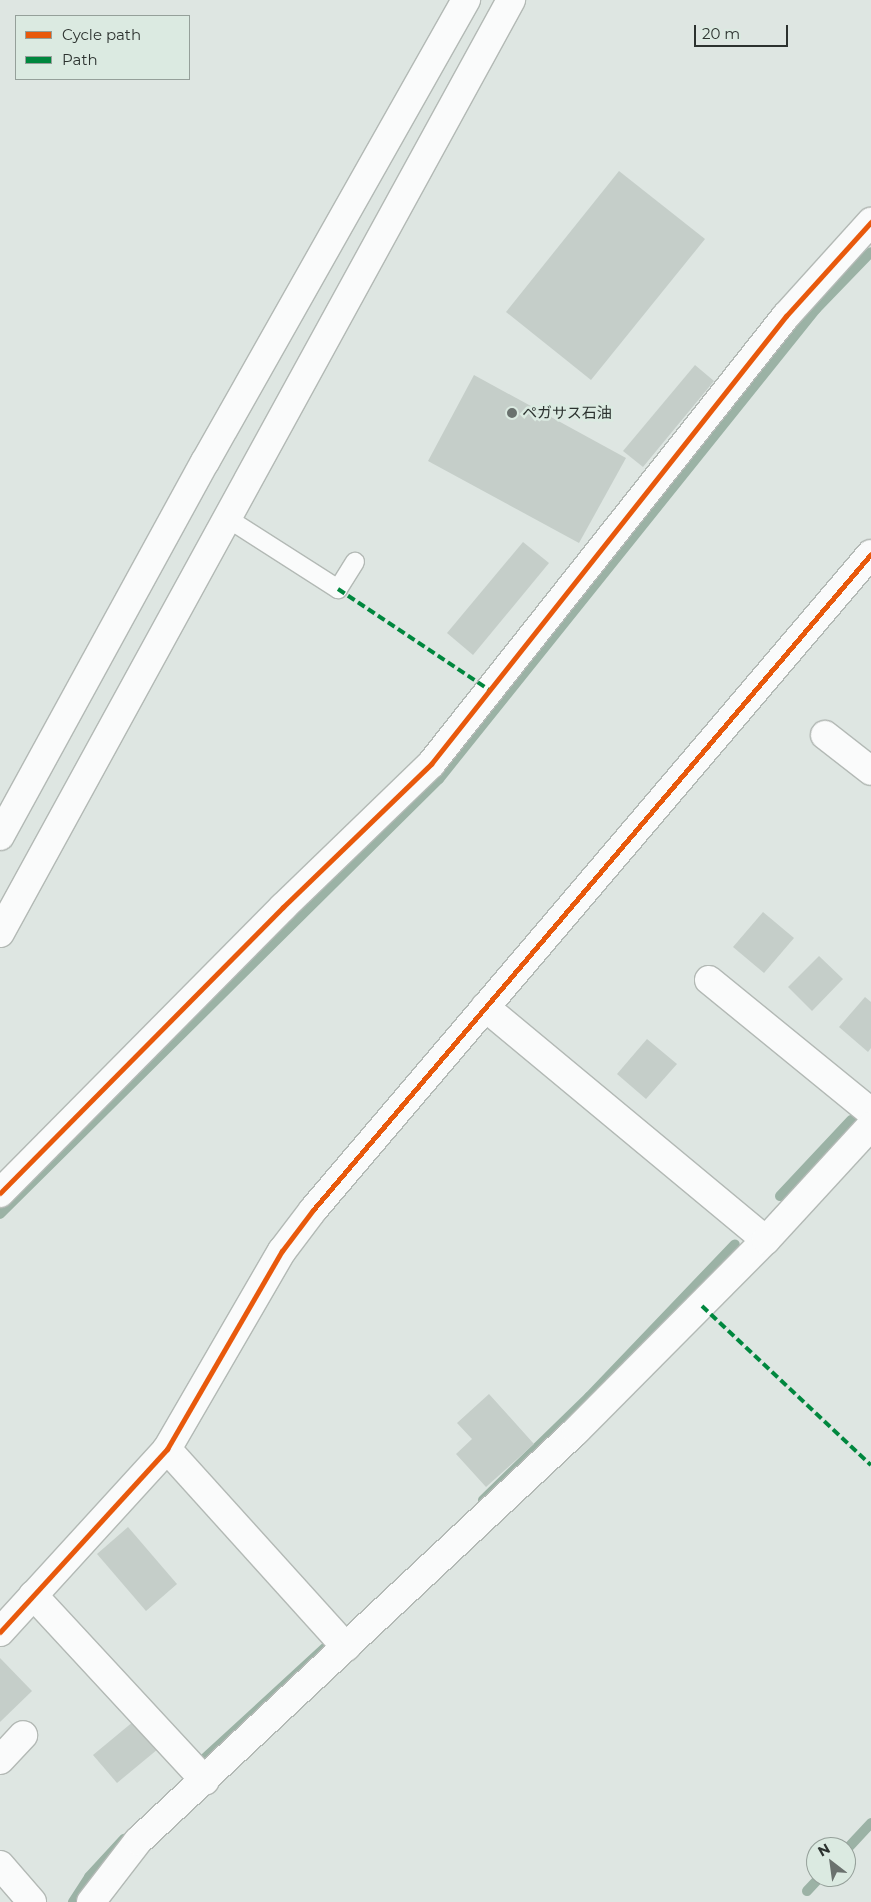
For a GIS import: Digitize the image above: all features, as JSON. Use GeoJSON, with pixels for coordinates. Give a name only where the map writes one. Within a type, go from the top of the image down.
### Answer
{"type":"FeatureCollection","features":[{"type":"Feature","properties":{"kind":"street"},"geometry":{"type":"LineString","coordinates":[[0,836],[205,462],[466,0]]}},
{"type":"Feature","properties":{"kind":"street"},"geometry":{"type":"LineString","coordinates":[[0,933],[511,0]]}},
{"type":"Feature","properties":{"kind":"street"},"geometry":{"type":"LineString","coordinates":[[0,1193],[283,907],[431,764],[786,316],[871,222]]}},
{"type":"Feature","properties":{"kind":"street"},"geometry":{"type":"LineString","coordinates":[[0,1632],[167,1449],[282,1251],[485,1006],[871,554]]}},
{"type":"Feature","properties":{"kind":"street"},"geometry":{"type":"LineString","coordinates":[[825,735],[871,772]]}},
{"type":"Feature","properties":{"kind":"street"},"geometry":{"type":"LineString","coordinates":[[709,980],[871,1112]]}},
{"type":"Feature","properties":{"kind":"street"},"geometry":{"type":"LineString","coordinates":[[485,1006],[766,1240]]}},
{"type":"Feature","properties":{"kind":"street"},"geometry":{"type":"LineString","coordinates":[[103,1896],[138,1841],[205,1781],[576,1431],[766,1240],[871,1126]]}},
{"type":"Feature","properties":{"kind":"street"},"geometry":{"type":"LineString","coordinates":[[167,1449],[346,1647]]}},
{"type":"Feature","properties":{"kind":"street"},"geometry":{"type":"LineString","coordinates":[[34,1595],[205,1781]]}},
{"type":"Feature","properties":{"kind":"street"},"geometry":{"type":"LineString","coordinates":[[0,1760],[23,1735]]}},
{"type":"Feature","properties":{"kind":"street"},"geometry":{"type":"LineString","coordinates":[[0,1865],[32,1902]]}},
{"type":"Feature","properties":{"kind":"lane"},"geometry":{"type":"LineString","coordinates":[[228,518],[338,589],[355,562]]}},
{"type":"Feature","properties":{"kind":"building"},"geometry":{"type":"Polygon","coordinates":[[[619,171],[705,239],[591,380],[506,312],[619,171]]]}},
{"type":"Feature","properties":{"kind":"building"},"geometry":{"type":"Polygon","coordinates":[[[695,365],[714,381],[643,467],[623,451],[695,365]]]}},
{"type":"Feature","properties":{"kind":"building"},"geometry":{"type":"Polygon","coordinates":[[[474,375],[626,458],[579,543],[428,461],[474,375]]]}},
{"type":"Feature","properties":{"kind":"building"},"geometry":{"type":"Polygon","coordinates":[[[523,542],[549,563],[473,655],[447,633],[523,542]]]}},
{"type":"Feature","properties":{"kind":"building"},"geometry":{"type":"Polygon","coordinates":[[[763,912],[794,938],[764,973],[733,947],[763,912]]]}},
{"type":"Feature","properties":{"kind":"building"},"geometry":{"type":"Polygon","coordinates":[[[819,956],[843,979],[812,1011],[788,987],[819,956]]]}},
{"type":"Feature","properties":{"kind":"building"},"geometry":{"type":"Polygon","coordinates":[[[865,997],[871,1002],[871,1048],[868,1052],[839,1027],[865,997]]]}},
{"type":"Feature","properties":{"kind":"building"},"geometry":{"type":"Polygon","coordinates":[[[647,1039],[677,1064],[646,1099],[617,1074],[647,1039]]]}},
{"type":"Feature","properties":{"kind":"building"},"geometry":{"type":"Polygon","coordinates":[[[489,1394],[534,1444],[486,1487],[456,1454],[472,1439],[457,1423],[489,1394]]]}},
{"type":"Feature","properties":{"kind":"building"},"geometry":{"type":"Polygon","coordinates":[[[128,1527],[177,1584],[146,1611],[97,1554],[128,1527]]]}},
{"type":"Feature","properties":{"kind":"building"},"geometry":{"type":"Polygon","coordinates":[[[0,1658],[32,1691],[0,1722],[0,1658]]]}},
{"type":"Feature","properties":{"kind":"building"},"geometry":{"type":"Polygon","coordinates":[[[134,1721],[158,1749],[117,1783],[93,1755],[134,1721]]]}},
{"type":"Feature","properties":{"kind":"waterway"},"geometry":{"type":"LineString","coordinates":[[0,1214],[439,779],[816,309],[871,252]]}},
{"type":"Feature","properties":{"kind":"waterway"},"geometry":{"type":"LineString","coordinates":[[780,1196],[851,1120]]}},
{"type":"Feature","properties":{"kind":"waterway"},"geometry":{"type":"LineString","coordinates":[[483,1500],[589,1397],[735,1244]]}},
{"type":"Feature","properties":{"kind":"waterway"},"geometry":{"type":"LineString","coordinates":[[204,1759],[327,1646]]}},
{"type":"Feature","properties":{"kind":"waterway"},"geometry":{"type":"LineString","coordinates":[[856,1839],[871,1823]]}},
{"type":"Feature","properties":{"kind":"waterway"},"geometry":{"type":"LineString","coordinates":[[73,1902],[89,1877],[124,1839]]}},
{"type":"Feature","properties":{"kind":"waterway"},"geometry":{"type":"LineString","coordinates":[[807,1891],[811,1887]]}},
{"type":"Feature","properties":{"kind":"marked path"},"geometry":{"type":"LineString","coordinates":[[338,589],[491,691]]}},
{"type":"Feature","properties":{"kind":"marked path"},"geometry":{"type":"LineString","coordinates":[[702,1306],[871,1465]]}},
{"type":"Feature","properties":{"kind":"cycle path"},"geometry":{"type":"LineString","coordinates":[[0,1193],[283,907],[431,764],[786,316],[871,222]]}},
{"type":"Feature","properties":{"kind":"cycle path"},"geometry":{"type":"LineString","coordinates":[[0,1632],[167,1449],[282,1251],[313,1210],[871,554]]}},
{"type":"Feature","properties":{"kind":"place","name":"ペガサス石油"},"geometry":{"type":"Point","coordinates":[512,413]}}]}
